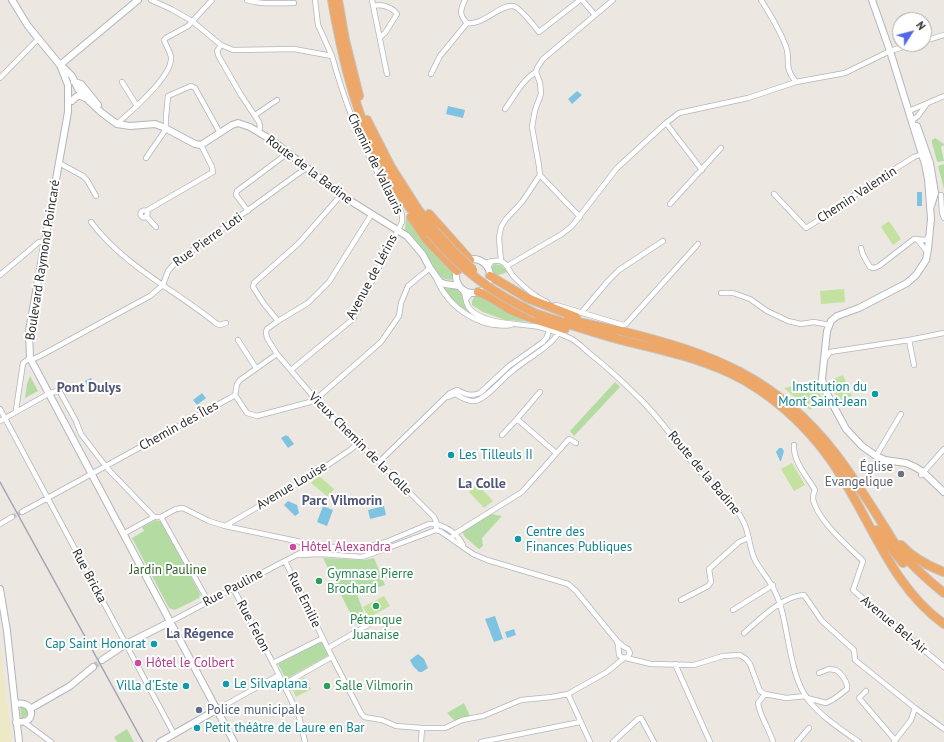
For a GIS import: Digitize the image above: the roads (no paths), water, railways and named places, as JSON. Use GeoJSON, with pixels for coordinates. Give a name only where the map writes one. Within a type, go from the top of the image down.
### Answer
{"type":"FeatureCollection","features":[{"type":"Feature","properties":{"kind":"highway"},"geometry":{"type":"LineString","coordinates":[[332,0],[339,40],[352,93],[363,125],[387,169],[409,215],[426,240],[459,282]]}},
{"type":"Feature","properties":{"kind":"highway"},"geometry":{"type":"LineString","coordinates":[[338,0],[345,40],[357,92],[387,169],[417,208],[432,232],[466,264],[487,281],[538,312],[578,328],[695,359],[730,374],[768,395],[790,414],[817,442],[830,459],[864,514],[897,575],[927,609],[944,624]]}},
{"type":"Feature","properties":{"kind":"highway"},"geometry":{"type":"LineString","coordinates":[[387,169],[470,260]]}},
{"type":"Feature","properties":{"kind":"highway"},"geometry":{"type":"LineString","coordinates":[[490,276],[528,298],[572,316],[697,353],[732,367],[770,389],[794,408],[818,432],[845,467],[892,540],[920,573],[944,593]]}},
{"type":"Feature","properties":{"kind":"highway"},"geometry":{"type":"LineString","coordinates":[[474,292],[484,294],[513,310],[547,324],[592,336],[620,339]]}},
{"type":"Feature","properties":{"kind":"highway"},"geometry":{"type":"LineString","coordinates":[[538,312],[620,331]]}},
{"type":"Feature","properties":{"kind":"highway"},"geometry":{"type":"LineString","coordinates":[[864,514],[904,563],[944,597]]}},
{"type":"Feature","properties":{"kind":"highway"},"geometry":{"type":"LineString","coordinates":[[883,524],[905,549],[930,567],[944,572]]}},
{"type":"Feature","properties":{"kind":"street"},"geometry":{"type":"LineString","coordinates":[[12,0],[28,26],[72,76],[78,89],[88,100]]}},
{"type":"Feature","properties":{"kind":"street"},"geometry":{"type":"LineString","coordinates":[[60,64],[138,0]]}},
{"type":"Feature","properties":{"kind":"street"},"geometry":{"type":"LineString","coordinates":[[151,0],[192,21],[220,45],[233,50],[294,49],[332,56]]}},
{"type":"Feature","properties":{"kind":"street"},"geometry":{"type":"LineString","coordinates":[[117,124],[137,106],[168,71],[171,58],[164,40],[188,26],[212,0]]}},
{"type":"Feature","properties":{"kind":"street"},"geometry":{"type":"LineString","coordinates":[[247,0],[264,3],[294,3]]}},
{"type":"Feature","properties":{"kind":"street","name":"Chemin de Vallauris"},"geometry":{"type":"LineString","coordinates":[[315,0],[318,25],[332,56],[343,96],[365,148],[377,172],[402,214],[402,222],[397,230]]}},
{"type":"Feature","properties":{"kind":"street"},"geometry":{"type":"LineString","coordinates":[[372,0],[387,74]]}},
{"type":"Feature","properties":{"kind":"street"},"geometry":{"type":"LineString","coordinates":[[465,0],[461,8],[461,15],[467,23],[477,23],[506,7],[512,6],[518,8],[539,32],[581,0],[595,15]]}},
{"type":"Feature","properties":{"kind":"street"},"geometry":{"type":"LineString","coordinates":[[505,109],[524,83],[532,74],[536,72],[543,59],[613,0]]}},
{"type":"Feature","properties":{"kind":"street"},"geometry":{"type":"LineString","coordinates":[[761,0],[786,46],[787,66],[791,76],[796,82]]}},
{"type":"Feature","properties":{"kind":"street"},"geometry":{"type":"LineString","coordinates":[[872,0],[909,111],[930,163],[940,194],[944,218]]}},
{"type":"Feature","properties":{"kind":"street"},"geometry":{"type":"LineString","coordinates":[[373,6],[380,5],[394,10],[397,14],[385,33],[380,37]]}},
{"type":"Feature","properties":{"kind":"street"},"geometry":{"type":"LineString","coordinates":[[431,74],[440,56],[467,23]]}},
{"type":"Feature","properties":{"kind":"street"},"geometry":{"type":"LineString","coordinates":[[932,39],[944,35]]}},
{"type":"Feature","properties":{"kind":"street"},"geometry":{"type":"LineString","coordinates":[[0,78],[38,39]]}},
{"type":"Feature","properties":{"kind":"street"},"geometry":{"type":"LineString","coordinates":[[220,45],[217,51],[219,57],[259,122],[259,132]]}},
{"type":"Feature","properties":{"kind":"street"},"geometry":{"type":"LineString","coordinates":[[507,266],[562,234],[572,226],[617,168],[679,112],[748,98],[796,82],[845,73],[890,51]]}},
{"type":"Feature","properties":{"kind":"street"},"geometry":{"type":"LineString","coordinates":[[60,64],[71,81],[81,84],[107,116]]}},
{"type":"Feature","properties":{"kind":"street"},"geometry":{"type":"LineString","coordinates":[[64,72],[68,88],[75,82]]}},
{"type":"Feature","properties":{"kind":"street"},"geometry":{"type":"LineString","coordinates":[[536,72],[540,83],[541,94],[535,110],[532,127],[540,175],[580,216]]}},
{"type":"Feature","properties":{"kind":"street","name":"Boulevard Raymond Poincaré"},"geometry":{"type":"LineString","coordinates":[[75,82],[72,101],[68,112],[29,330],[30,359],[234,742]]}},
{"type":"Feature","properties":{"kind":"street"},"geometry":{"type":"LineString","coordinates":[[122,82],[137,106]]}},
{"type":"Feature","properties":{"kind":"street"},"geometry":{"type":"LineString","coordinates":[[146,158],[166,129],[168,96],[191,86],[195,88],[220,133]]}},
{"type":"Feature","properties":{"kind":"street","name":"Boulevard Raymond Poincaré"},"geometry":{"type":"LineString","coordinates":[[68,88],[68,112]]}},
{"type":"Feature","properties":{"kind":"street"},"geometry":{"type":"LineString","coordinates":[[72,101],[77,96],[82,96],[117,124],[130,126],[155,124],[195,144],[201,145],[213,172],[146,214],[156,227]]}},
{"type":"Feature","properties":{"kind":"street"},"geometry":{"type":"LineString","coordinates":[[909,111],[944,96]]}},
{"type":"Feature","properties":{"kind":"street"},"geometry":{"type":"LineString","coordinates":[[255,115],[277,100]]}},
{"type":"Feature","properties":{"kind":"street"},"geometry":{"type":"LineString","coordinates":[[912,119],[918,116],[926,105]]}},
{"type":"Feature","properties":{"kind":"street","name":"Route de la Badine"},"geometry":{"type":"LineString","coordinates":[[201,145],[238,123],[244,124],[259,132],[288,153],[340,195],[397,230],[414,244],[423,255],[442,289],[452,302],[472,318],[497,326],[516,325]]}},
{"type":"Feature","properties":{"kind":"street"},"geometry":{"type":"LineString","coordinates":[[666,123],[702,170]]}},
{"type":"Feature","properties":{"kind":"street"},"geometry":{"type":"LineString","coordinates":[[670,204],[721,148]]}},
{"type":"Feature","properties":{"kind":"street"},"geometry":{"type":"LineString","coordinates":[[248,212],[236,195],[237,191],[288,153]]}},
{"type":"Feature","properties":{"kind":"street"},"geometry":{"type":"LineString","coordinates":[[925,153],[930,209],[928,253],[926,260],[910,281],[874,301],[837,316],[831,321],[827,331],[822,372],[823,384],[850,435],[876,456],[899,463],[922,473],[944,496]]}},
{"type":"Feature","properties":{"kind":"street","name":"Chemin Valentin"},"geometry":{"type":"LineString","coordinates":[[774,194],[806,228],[863,189],[914,157],[925,153]]}},
{"type":"Feature","properties":{"kind":"street"},"geometry":{"type":"LineString","coordinates":[[59,163],[88,180],[96,196]]}},
{"type":"Feature","properties":{"kind":"street","name":"Rue Pierre Loti"},"geometry":{"type":"LineString","coordinates":[[30,359],[150,296],[163,285],[168,271],[175,263],[248,212],[306,168]]}},
{"type":"Feature","properties":{"kind":"street"},"geometry":{"type":"LineString","coordinates":[[501,261],[499,238],[501,227],[506,219],[522,202],[540,175]]}},
{"type":"Feature","properties":{"kind":"street"},"geometry":{"type":"LineString","coordinates":[[928,179],[931,193],[940,194]]}},
{"type":"Feature","properties":{"kind":"street"},"geometry":{"type":"LineString","coordinates":[[930,209],[940,194]]}},
{"type":"Feature","properties":{"kind":"street"},"geometry":{"type":"LineString","coordinates":[[340,195],[299,243],[254,283],[253,287],[258,296],[278,321],[308,303],[329,282],[371,215]]}},
{"type":"Feature","properties":{"kind":"street"},"geometry":{"type":"LineString","coordinates":[[91,222],[114,248],[134,264],[218,324],[220,325],[226,323]]}},
{"type":"Feature","properties":{"kind":"street","name":"Avenue de Lérins"},"geometry":{"type":"LineString","coordinates":[[291,370],[353,320],[397,230]]}},
{"type":"Feature","properties":{"kind":"street"},"geometry":{"type":"LineString","coordinates":[[861,248],[870,267],[874,268],[914,239],[925,240],[929,237]]}},
{"type":"Feature","properties":{"kind":"street"},"geometry":{"type":"LineString","coordinates":[[917,239],[928,253]]}},
{"type":"Feature","properties":{"kind":"street"},"geometry":{"type":"LineString","coordinates":[[0,275],[39,242],[45,241]]}},
{"type":"Feature","properties":{"kind":"street"},"geometry":{"type":"LineString","coordinates":[[581,313],[608,280],[619,270],[663,241]]}},
{"type":"Feature","properties":{"kind":"street"},"geometry":{"type":"LineString","coordinates":[[486,265],[492,261],[501,261],[507,266],[514,277],[544,301],[623,325],[626,324],[698,244]]}},
{"type":"Feature","properties":{"kind":"street"},"geometry":{"type":"LineString","coordinates":[[459,282],[462,264],[475,259],[486,265],[490,276],[487,286],[474,292],[466,299]]}},
{"type":"Feature","properties":{"kind":"street"},"geometry":{"type":"LineString","coordinates":[[277,354],[240,380],[237,384],[234,395],[247,413],[257,416],[315,400],[382,342],[400,316],[401,303],[408,286],[430,268]]}},
{"type":"Feature","properties":{"kind":"street"},"geometry":{"type":"LineString","coordinates":[[435,276],[444,284],[459,282],[474,292]]}},
{"type":"Feature","properties":{"kind":"street","name":"Route de la Badine"},"geometry":{"type":"LineString","coordinates":[[459,282],[466,295],[469,308],[479,315],[492,320],[516,325],[540,327],[574,340],[605,366],[645,404],[670,433],[694,465],[738,513],[744,523],[756,562],[773,585],[780,604],[792,662],[797,677],[807,697],[815,707],[833,723],[859,742]]}},
{"type":"Feature","properties":{"kind":"street"},"geometry":{"type":"LineString","coordinates":[[721,293],[733,293],[750,299],[767,311],[788,321],[801,324],[814,322],[829,325]]}},
{"type":"Feature","properties":{"kind":"street","name":"Vieux Chemin de la Colle"},"geometry":{"type":"LineString","coordinates":[[278,321],[267,329],[266,332],[267,338],[277,354],[330,416],[434,517],[437,524]]}},
{"type":"Feature","properties":{"kind":"street"},"geometry":{"type":"LineString","coordinates":[[379,462],[454,391],[457,390],[468,395],[480,393],[509,366],[543,342],[547,337],[549,330]]}},
{"type":"Feature","properties":{"kind":"street"},"geometry":{"type":"LineString","coordinates":[[444,400],[455,394],[471,401],[477,401],[513,370],[553,341],[558,333]]}},
{"type":"Feature","properties":{"kind":"street"},"geometry":{"type":"LineString","coordinates":[[824,360],[830,352],[944,333]]}},
{"type":"Feature","properties":{"kind":"street"},"geometry":{"type":"LineString","coordinates":[[238,340],[256,368]]}},
{"type":"Feature","properties":{"kind":"street"},"geometry":{"type":"LineString","coordinates":[[909,340],[914,365]]}},
{"type":"Feature","properties":{"kind":"street"},"geometry":{"type":"LineString","coordinates":[[16,412],[23,363],[30,359]]}},
{"type":"Feature","properties":{"kind":"street"},"geometry":{"type":"LineString","coordinates":[[509,366],[513,370]]}},
{"type":"Feature","properties":{"kind":"street"},"geometry":{"type":"LineString","coordinates":[[0,421],[48,394],[57,391],[60,392],[76,421],[81,434],[106,466],[154,517]]}},
{"type":"Feature","properties":{"kind":"street"},"geometry":{"type":"LineString","coordinates":[[502,435],[540,392]]}},
{"type":"Feature","properties":{"kind":"street","name":"Chemin des Îles"},"geometry":{"type":"LineString","coordinates":[[22,512],[234,395]]}},
{"type":"Feature","properties":{"kind":"street","name":"Rue Bricka"},"geometry":{"type":"LineString","coordinates":[[0,409],[174,734]]}},
{"type":"Feature","properties":{"kind":"street"},"geometry":{"type":"LineString","coordinates":[[876,456],[901,414]]}},
{"type":"Feature","properties":{"kind":"street"},"geometry":{"type":"LineString","coordinates":[[517,419],[556,453]]}},
{"type":"Feature","properties":{"kind":"street"},"geometry":{"type":"LineString","coordinates":[[453,536],[522,492],[569,439],[576,443]]}},
{"type":"Feature","properties":{"kind":"street","name":"Avenue Louise"},"geometry":{"type":"LineString","coordinates":[[225,526],[227,523],[316,473],[358,443]]}},
{"type":"Feature","properties":{"kind":"street","name":"Avenue Bel-Air"},"geometry":{"type":"LineString","coordinates":[[794,445],[793,452],[797,461],[815,490],[813,498],[818,511],[832,530],[863,561],[853,590],[944,667]]}},
{"type":"Feature","properties":{"kind":"street"},"geometry":{"type":"LineString","coordinates":[[922,473],[944,449]]}},
{"type":"Feature","properties":{"kind":"street"},"geometry":{"type":"LineString","coordinates":[[931,482],[944,492]]}},
{"type":"Feature","properties":{"kind":"street"},"geometry":{"type":"LineString","coordinates":[[123,534],[154,517],[161,517],[176,509],[183,508],[225,526],[306,543],[314,554]]}},
{"type":"Feature","properties":{"kind":"street"},"geometry":{"type":"LineString","coordinates":[[0,524],[12,517]]}},
{"type":"Feature","properties":{"kind":"street"},"geometry":{"type":"LineString","coordinates":[[161,517],[208,602]]}},
{"type":"Feature","properties":{"kind":"street"},"geometry":{"type":"LineString","coordinates":[[284,684],[332,657],[364,717],[382,720],[396,726],[445,728],[462,720],[483,716],[521,700],[568,694],[591,682],[627,657],[628,649],[618,643],[576,591],[568,584],[487,560],[473,554],[444,526],[430,524],[386,542],[371,546],[356,548],[314,546],[310,548]]}},
{"type":"Feature","properties":{"kind":"street"},"geometry":{"type":"LineString","coordinates":[[437,524],[436,530],[440,530],[453,536]]}},
{"type":"Feature","properties":{"kind":"street","name":"Rue Pauline"},"geometry":{"type":"LineString","coordinates":[[297,555],[321,554],[362,556],[436,530]]}},
{"type":"Feature","properties":{"kind":"street"},"geometry":{"type":"LineString","coordinates":[[681,600],[708,586],[711,582],[708,569],[739,542],[748,538]]}},
{"type":"Feature","properties":{"kind":"street"},"geometry":{"type":"LineString","coordinates":[[321,554],[322,546]]}},
{"type":"Feature","properties":{"kind":"street"},"geometry":{"type":"LineString","coordinates":[[371,546],[373,553]]}},
{"type":"Feature","properties":{"kind":"street","name":"Rue Pauline"},"geometry":{"type":"LineString","coordinates":[[170,622],[310,548]]}},
{"type":"Feature","properties":{"kind":"street","name":"Rue Emilie"},"geometry":{"type":"LineString","coordinates":[[285,561],[332,657]]}},
{"type":"Feature","properties":{"kind":"street"},"geometry":{"type":"LineString","coordinates":[[733,610],[773,585]]}},
{"type":"Feature","properties":{"kind":"street","name":"Rue Felon"},"geometry":{"type":"LineString","coordinates":[[233,588],[284,684],[301,721],[305,742]]}},
{"type":"Feature","properties":{"kind":"street"},"geometry":{"type":"LineString","coordinates":[[0,589],[7,631],[19,742]]}},
{"type":"Feature","properties":{"kind":"street"},"geometry":{"type":"LineString","coordinates":[[744,633],[776,605],[800,595],[804,595],[822,621],[854,650],[855,660],[944,729]]}},
{"type":"Feature","properties":{"kind":"street"},"geometry":{"type":"LineString","coordinates":[[102,660],[126,644],[170,622]]}},
{"type":"Feature","properties":{"kind":"street"},"geometry":{"type":"LineString","coordinates":[[328,648],[368,625]]}},
{"type":"Feature","properties":{"kind":"street"},"geometry":{"type":"LineString","coordinates":[[273,663],[323,638]]}},
{"type":"Feature","properties":{"kind":"street"},"geometry":{"type":"LineString","coordinates":[[616,665],[619,653],[618,643]]}},
{"type":"Feature","properties":{"kind":"street"},"geometry":{"type":"LineString","coordinates":[[619,653],[624,647]]}},
{"type":"Feature","properties":{"kind":"street"},"geometry":{"type":"LineString","coordinates":[[619,653],[651,664],[699,664],[723,656],[740,655],[750,664],[760,691],[765,694],[786,698],[800,696],[826,703],[847,689],[848,684],[836,670],[829,669],[819,673]]}},
{"type":"Feature","properties":{"kind":"street"},"geometry":{"type":"LineString","coordinates":[[675,664],[710,742]]}},
{"type":"Feature","properties":{"kind":"street"},"geometry":{"type":"LineString","coordinates":[[30,709],[70,686],[93,667]]}},
{"type":"Feature","properties":{"kind":"street"},"geometry":{"type":"LineString","coordinates":[[160,742],[279,675]]}},
{"type":"Feature","properties":{"kind":"street"},"geometry":{"type":"LineString","coordinates":[[866,691],[860,698],[895,741],[911,720],[915,708]]}},
{"type":"Feature","properties":{"kind":"street"},"geometry":{"type":"LineString","coordinates":[[568,694],[590,742]]}},
{"type":"Feature","properties":{"kind":"street"},"geometry":{"type":"LineString","coordinates":[[765,694],[758,703],[759,710],[773,742]]}},
{"type":"Feature","properties":{"kind":"street"},"geometry":{"type":"LineString","coordinates":[[14,704],[25,704],[30,709],[31,716],[24,722],[16,722]]}},
{"type":"Feature","properties":{"kind":"street"},"geometry":{"type":"LineString","coordinates":[[613,742],[641,718],[654,742]]}},
{"type":"Feature","properties":{"kind":"street"},"geometry":{"type":"LineString","coordinates":[[24,722],[51,742]]}},
{"type":"Feature","properties":{"kind":"street"},"geometry":{"type":"LineString","coordinates":[[481,742],[580,722]]}},
{"type":"Feature","properties":{"kind":"street"},"geometry":{"type":"LineString","coordinates":[[421,742],[422,728]]}},
{"type":"Feature","properties":{"kind":"street"},"geometry":{"type":"LineString","coordinates":[[797,742],[809,728]]}},
{"type":"Feature","properties":{"kind":"water"},"geometry":{"type":"Polygon","coordinates":[[[577,91],[582,95],[572,104],[568,99],[577,91]]]}},
{"type":"Feature","properties":{"kind":"water"},"geometry":{"type":"Polygon","coordinates":[[[448,106],[465,110],[463,118],[446,114],[448,106]]]}},
{"type":"Feature","properties":{"kind":"water"},"geometry":{"type":"Polygon","coordinates":[[[917,192],[922,192],[922,206],[917,206],[917,192]]]}},
{"type":"Feature","properties":{"kind":"water"},"geometry":{"type":"Polygon","coordinates":[[[91,378],[97,389],[91,392],[85,381],[91,378]]]}},
{"type":"Feature","properties":{"kind":"water"},"geometry":{"type":"Polygon","coordinates":[[[202,393],[206,398],[197,405],[193,400],[202,393]]]}},
{"type":"Feature","properties":{"kind":"water"},"geometry":{"type":"Polygon","coordinates":[[[286,435],[294,444],[288,448],[281,438],[286,435]]]}},
{"type":"Feature","properties":{"kind":"water"},"geometry":{"type":"Polygon","coordinates":[[[779,448],[782,448],[784,451],[781,461],[776,452],[779,448]]]}},
{"type":"Feature","properties":{"kind":"water"},"geometry":{"type":"Polygon","coordinates":[[[288,501],[297,505],[299,513],[295,516],[284,505],[288,501]]]}},
{"type":"Feature","properties":{"kind":"water"},"geometry":{"type":"Polygon","coordinates":[[[323,506],[333,510],[327,526],[317,522],[323,506]]]}},
{"type":"Feature","properties":{"kind":"water"},"geometry":{"type":"Polygon","coordinates":[[[384,506],[386,515],[370,519],[368,510],[384,506]]]}},
{"type":"Feature","properties":{"kind":"water"},"geometry":{"type":"Polygon","coordinates":[[[495,616],[503,639],[494,642],[485,619],[495,616]]]}},
{"type":"Feature","properties":{"kind":"water"},"geometry":{"type":"Polygon","coordinates":[[[514,629],[516,635],[507,638],[505,632],[514,629]]]}},
{"type":"Feature","properties":{"kind":"water"},"geometry":{"type":"Polygon","coordinates":[[[418,654],[424,659],[428,668],[422,672],[419,672],[413,666],[410,660],[418,654]]]}},
{"type":"Feature","properties":{"kind":"tunnel"},"geometry":{"type":"LineString","coordinates":[[12,517],[22,512]]}},
{"type":"Feature","properties":{"kind":"tunnel"},"geometry":{"type":"LineString","coordinates":[[93,667],[102,660]]}},
{"type":"Feature","properties":{"kind":"railway"},"geometry":{"type":"LineString","coordinates":[[0,482],[143,742]]}},
{"type":"Feature","properties":{"kind":"place","name":"Institution du Mont Saint-Jean"},"geometry":{"type":"Point","coordinates":[875,394]}},
{"type":"Feature","properties":{"kind":"place","name":"Les Tilleuls II"},"geometry":{"type":"Point","coordinates":[451,455]}},
{"type":"Feature","properties":{"kind":"place","name":"Église Evangelique"},"geometry":{"type":"Point","coordinates":[901,474]}},
{"type":"Feature","properties":{"kind":"place","name":"Centre des Finances Publiques"},"geometry":{"type":"Point","coordinates":[518,539]}},
{"type":"Feature","properties":{"kind":"place","name":"Hôtel Alexandra"},"geometry":{"type":"Point","coordinates":[293,547]}},
{"type":"Feature","properties":{"kind":"place","name":"Gymnase Pierre Brochard"},"geometry":{"type":"Point","coordinates":[319,581]}},
{"type":"Feature","properties":{"kind":"place","name":"Pétanque Juanaise"},"geometry":{"type":"Point","coordinates":[376,606]}},
{"type":"Feature","properties":{"kind":"place","name":"Cap Saint Honorat"},"geometry":{"type":"Point","coordinates":[154,644]}},
{"type":"Feature","properties":{"kind":"place","name":"Hôtel le Colbert"},"geometry":{"type":"Point","coordinates":[138,663]}},
{"type":"Feature","properties":{"kind":"place","name":"Le Silvaplana"},"geometry":{"type":"Point","coordinates":[226,684]}},
{"type":"Feature","properties":{"kind":"place","name":"Villa d'Este"},"geometry":{"type":"Point","coordinates":[186,686]}},
{"type":"Feature","properties":{"kind":"place","name":"Salle Vilmorin"},"geometry":{"type":"Point","coordinates":[327,686]}},
{"type":"Feature","properties":{"kind":"place","name":"Police municipale"},"geometry":{"type":"Point","coordinates":[199,710]}},
{"type":"Feature","properties":{"kind":"place","name":"Petit théâtre de Laure en Bar"},"geometry":{"type":"Point","coordinates":[197,728]}},
{"type":"Feature","properties":{"kind":"district","name":"Pont Dulys"},"geometry":{"type":"Point","coordinates":[89,388]}},
{"type":"Feature","properties":{"kind":"district","name":"La Colle"},"geometry":{"type":"Point","coordinates":[482,484]}},
{"type":"Feature","properties":{"kind":"district","name":"Parc Vilmorin"},"geometry":{"type":"Point","coordinates":[342,501]}},
{"type":"Feature","properties":{"kind":"district","name":"La Régence"},"geometry":{"type":"Point","coordinates":[200,634]}},
{"type":"Feature","properties":{"kind":"park label","name":"Jardin Pauline"},"geometry":{"type":"Point","coordinates":[168,570]}}]}
